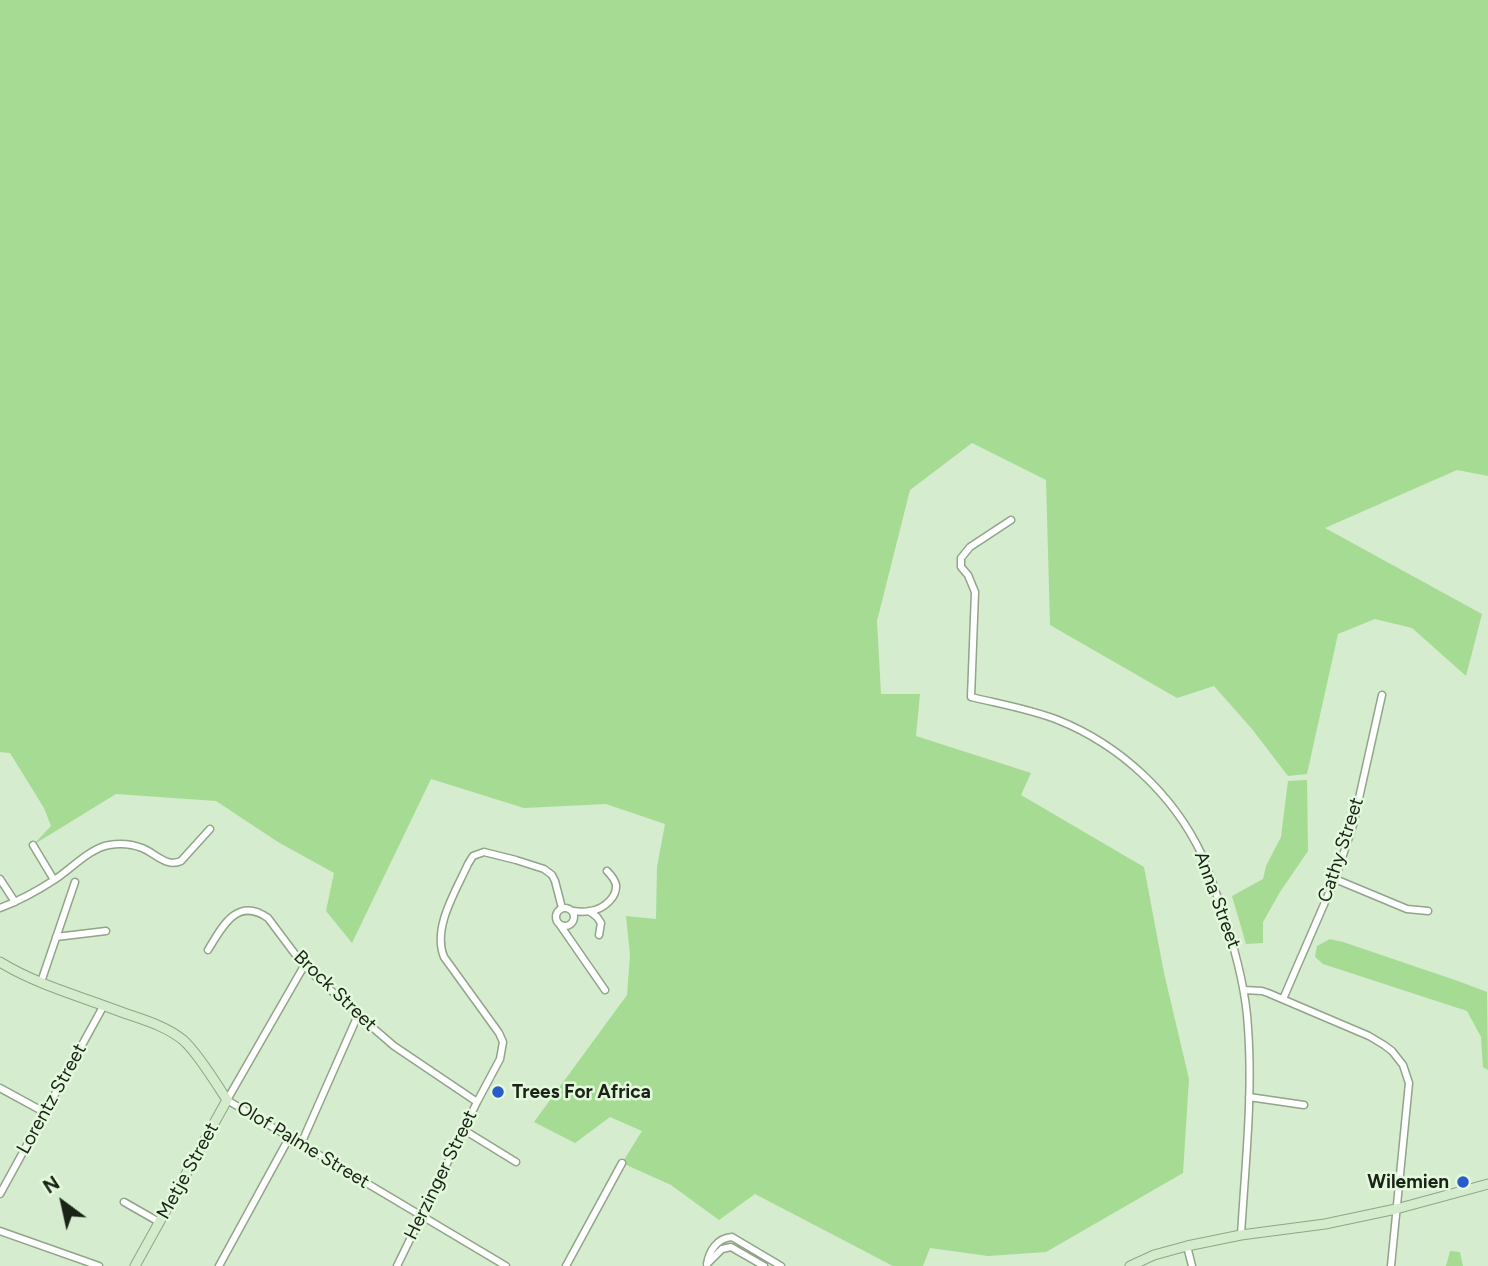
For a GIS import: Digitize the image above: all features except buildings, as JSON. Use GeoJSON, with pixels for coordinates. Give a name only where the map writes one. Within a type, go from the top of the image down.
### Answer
{"type":"FeatureCollection","features":[{"type":"Feature","properties":{"kind":"street","name":"Anna Street"},"geometry":{"type":"LineString","coordinates":[[1011,520],[970,547],[961,558],[961,567],[968,575],[975,592],[971,697],[1059,720],[1114,750],[1143,774],[1170,803],[1201,852],[1237,957],[1249,1030],[1249,1097],[1241,1235]]}},
{"type":"Feature","properties":{"kind":"street","name":"Cathy Street"},"geometry":{"type":"LineString","coordinates":[[1283,999],[1335,879],[1353,825],[1382,695]]}},
{"type":"Feature","properties":{"kind":"street"},"geometry":{"type":"LineString","coordinates":[[0,908],[54,880],[96,850],[110,845],[127,844],[143,848],[175,864],[211,829]]}},
{"type":"Feature","properties":{"kind":"street"},"geometry":{"type":"LineString","coordinates":[[33,845],[54,880]]}},
{"type":"Feature","properties":{"kind":"street","name":"Herzinger Street"},"geometry":{"type":"LineString","coordinates":[[397,1266],[500,1059],[503,1042],[499,1032],[444,957],[440,942],[442,925],[473,856],[484,852],[544,869],[552,875],[562,908],[555,918],[560,925]]}},
{"type":"Feature","properties":{"kind":"street"},"geometry":{"type":"LineString","coordinates":[[573,912],[598,910],[605,905],[615,892],[616,885],[607,871]]}},
{"type":"Feature","properties":{"kind":"street"},"geometry":{"type":"LineString","coordinates":[[0,879],[15,902]]}},
{"type":"Feature","properties":{"kind":"street"},"geometry":{"type":"LineString","coordinates":[[1335,879],[1407,909],[1428,911]]}},
{"type":"Feature","properties":{"kind":"street"},"geometry":{"type":"LineString","coordinates":[[41,982],[75,882]]}},
{"type":"Feature","properties":{"kind":"street"},"geometry":{"type":"LineString","coordinates":[[560,925],[566,927],[572,924],[575,918],[568,908],[562,908]]}},
{"type":"Feature","properties":{"kind":"street"},"geometry":{"type":"LineString","coordinates":[[589,911],[601,923],[599,935]]}},
{"type":"Feature","properties":{"kind":"street","name":"Brock Street"},"geometry":{"type":"LineString","coordinates":[[208,950],[228,919],[240,912],[260,912],[268,918],[304,967],[394,1046],[477,1102]]}},
{"type":"Feature","properties":{"kind":"street"},"geometry":{"type":"LineString","coordinates":[[560,925],[605,990]]}},
{"type":"Feature","properties":{"kind":"street"},"geometry":{"type":"LineString","coordinates":[[56,937],[106,931]]}},
{"type":"Feature","properties":{"kind":"street","name":"Olof Palme Street"},"geometry":{"type":"LineString","coordinates":[[0,962],[41,982],[172,1032],[187,1043],[227,1100],[506,1266]]}},
{"type":"Feature","properties":{"kind":"street","name":"Metje Street"},"geometry":{"type":"LineString","coordinates":[[135,1266],[304,967]]}},
{"type":"Feature","properties":{"kind":"street"},"geometry":{"type":"LineString","coordinates":[[1244,990],[1262,991],[1369,1036],[1392,1051],[1403,1065],[1409,1083],[1391,1266]]}},
{"type":"Feature","properties":{"kind":"street","name":"Lorentz Street"},"geometry":{"type":"LineString","coordinates":[[0,1194],[104,1005]]}},
{"type":"Feature","properties":{"kind":"street"},"geometry":{"type":"LineString","coordinates":[[301,1144],[359,1015]]}},
{"type":"Feature","properties":{"kind":"street"},"geometry":{"type":"LineString","coordinates":[[0,1088],[44,1112]]}},
{"type":"Feature","properties":{"kind":"street"},"geometry":{"type":"LineString","coordinates":[[1249,1097],[1304,1105]]}},
{"type":"Feature","properties":{"kind":"street"},"geometry":{"type":"LineString","coordinates":[[464,1130],[516,1162]]}},
{"type":"Feature","properties":{"kind":"street"},"geometry":{"type":"LineString","coordinates":[[219,1266],[289,1138]]}},
{"type":"Feature","properties":{"kind":"street"},"geometry":{"type":"LineString","coordinates":[[566,1266],[622,1163]]}},
{"type":"Feature","properties":{"kind":"street"},"geometry":{"type":"LineString","coordinates":[[1130,1266],[1154,1255],[1187,1246],[1241,1235],[1325,1224],[1396,1209],[1488,1184]]}},
{"type":"Feature","properties":{"kind":"street"},"geometry":{"type":"LineString","coordinates":[[124,1202],[159,1223]]}},
{"type":"Feature","properties":{"kind":"street"},"geometry":{"type":"LineString","coordinates":[[0,1231],[99,1266]]}},
{"type":"Feature","properties":{"kind":"street"},"geometry":{"type":"LineString","coordinates":[[707,1265],[717,1243],[732,1237],[781,1266]]}},
{"type":"Feature","properties":{"kind":"street"},"geometry":{"type":"LineString","coordinates":[[1187,1246],[1192,1266]]}},
{"type":"Feature","properties":{"kind":"street"},"geometry":{"type":"LineString","coordinates":[[707,1265],[722,1249],[731,1247],[764,1266]]}},
{"type":"Feature","properties":{"kind":"green space"},"geometry":{"type":"Polygon","coordinates":[[[0,0],[1488,0],[1488,476],[1457,470],[1325,528],[1482,614],[1466,676],[1412,628],[1375,619],[1338,634],[1307,774],[1288,776],[1214,686],[1177,698],[1050,625],[1046,480],[972,443],[910,490],[877,621],[881,694],[920,694],[916,736],[1031,773],[1021,795],[1144,867],[1164,973],[1189,1079],[1183,1173],[1046,1252],[988,1256],[930,1248],[923,1266],[893,1266],[755,1194],[719,1220],[671,1185],[622,1163],[642,1131],[610,1117],[575,1143],[534,1122],[627,995],[630,955],[626,916],[656,919],[657,867],[665,824],[606,804],[524,808],[431,779],[352,943],[326,911],[334,873],[278,842],[216,801],[116,794],[33,845],[51,826],[44,808],[10,753],[0,752],[0,0]]]}},
{"type":"Feature","properties":{"kind":"green space"},"geometry":{"type":"Polygon","coordinates":[[[1307,780],[1308,851],[1263,922],[1263,943],[1246,944],[1232,896],[1263,879],[1266,866],[1281,837],[1288,781],[1307,780]]]}},
{"type":"Feature","properties":{"kind":"green space"},"geometry":{"type":"Polygon","coordinates":[[[1330,939],[1487,992],[1488,1070],[1483,1067],[1481,1037],[1467,1011],[1323,964],[1315,957],[1317,946],[1330,939]]]}},
{"type":"Feature","properties":{"kind":"green space"},"geometry":{"type":"Polygon","coordinates":[[[1450,1251],[1460,1252],[1463,1266],[1446,1266],[1450,1251]]]}},
{"type":"Feature","properties":{"kind":"place","name":"Trees For Africa"},"geometry":{"type":"Point","coordinates":[498,1092]}},
{"type":"Feature","properties":{"kind":"place","name":"Wilemien"},"geometry":{"type":"Point","coordinates":[1463,1182]}}]}
